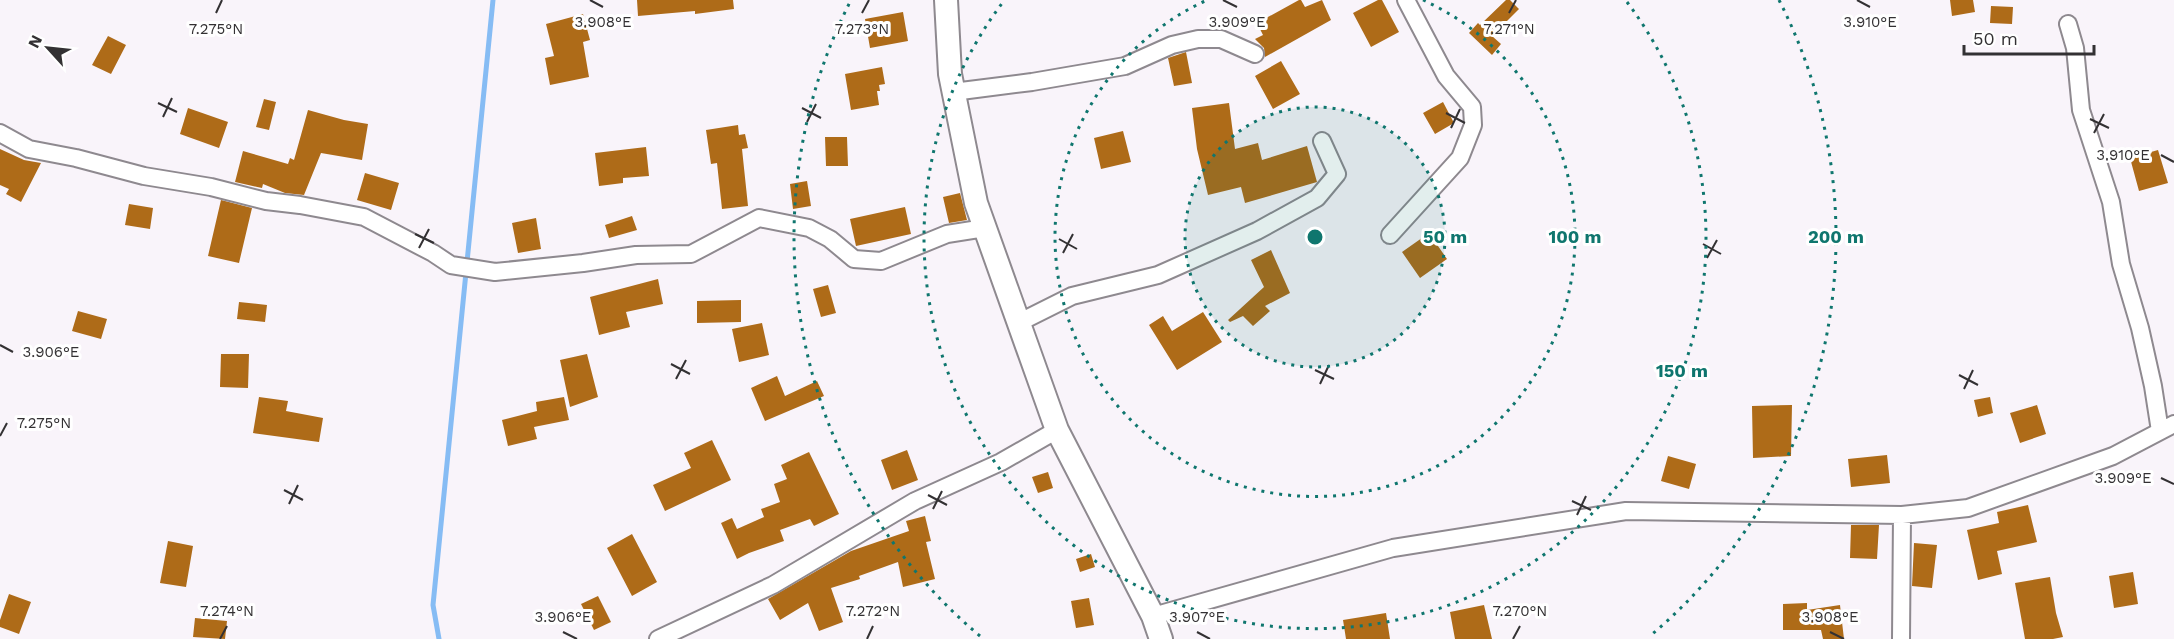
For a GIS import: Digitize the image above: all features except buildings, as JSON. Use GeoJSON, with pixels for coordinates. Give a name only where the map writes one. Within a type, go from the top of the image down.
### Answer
{"type":"FeatureCollection","features":[{"type":"Feature","properties":{"kind":"street"},"geometry":{"type":"LineString","coordinates":[[946,0],[953,92],[976,203],[1022,338],[1057,430],[1153,616],[1161,639]]}},
{"type":"Feature","properties":{"kind":"street"},"geometry":{"type":"LineString","coordinates":[[1390,235],[1460,158],[1473,125],[1472,107],[1446,76],[1406,0]]}},
{"type":"Feature","properties":{"kind":"street"},"geometry":{"type":"LineString","coordinates":[[1153,616],[1394,548],[1626,511],[1902,515],[1968,508],[2113,456],[2167,428],[2153,386],[2140,328],[2121,264],[2111,202],[2081,111],[2075,48],[2068,24]]}},
{"type":"Feature","properties":{"kind":"street"},"geometry":{"type":"LineString","coordinates":[[953,92],[1032,82],[1125,66],[1173,45],[1197,39],[1221,39],[1256,54]]}},
{"type":"Feature","properties":{"kind":"street"},"geometry":{"type":"LineString","coordinates":[[0,133],[29,149],[76,158],[144,176],[211,187],[266,201],[364,217],[433,253],[451,265],[495,272],[636,255],[691,254],[759,218],[809,228],[830,239],[854,259],[881,261],[947,234],[985,228]]}},
{"type":"Feature","properties":{"kind":"street"},"geometry":{"type":"LineString","coordinates":[[1018,323],[1072,296],[1158,275],[1257,231],[1317,198],[1336,174],[1322,141]]}},
{"type":"Feature","properties":{"kind":"street"},"geometry":{"type":"LineString","coordinates":[[658,639],[772,585],[915,501],[1001,462],[1057,430]]}},
{"type":"Feature","properties":{"kind":"street"},"geometry":{"type":"LineString","coordinates":[[1901,639],[1902,515]]}},
{"type":"Feature","properties":{"kind":"waterway"},"geometry":{"type":"LineString","coordinates":[[439,639],[433,605],[493,0]]}}]}
